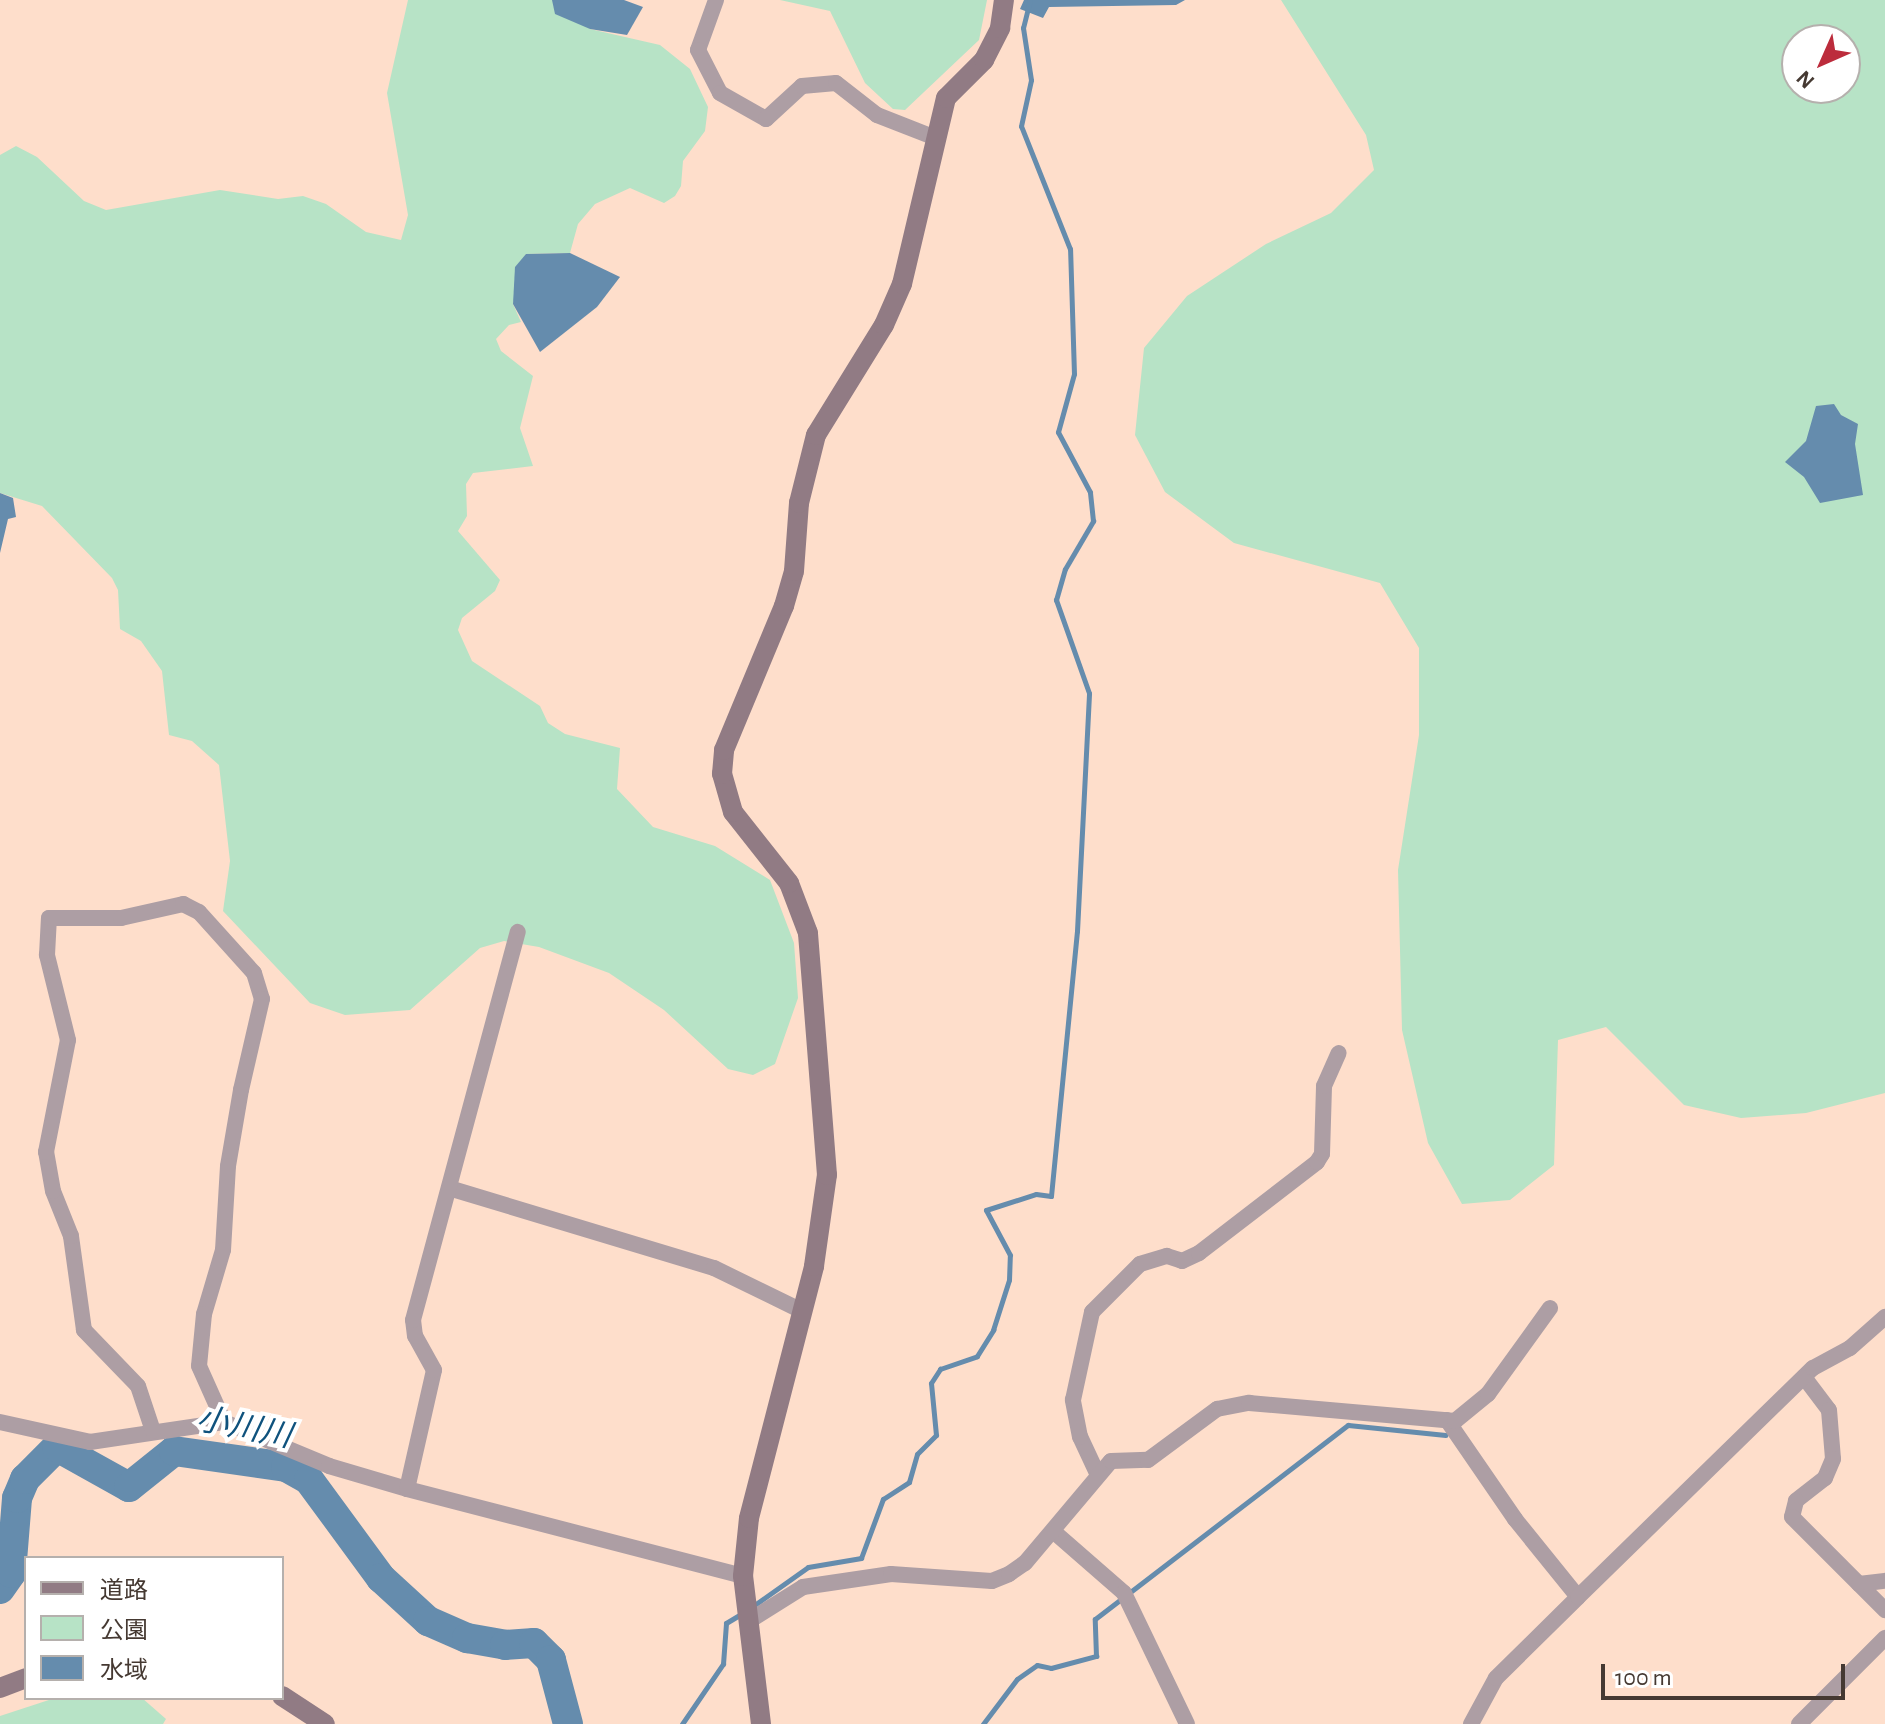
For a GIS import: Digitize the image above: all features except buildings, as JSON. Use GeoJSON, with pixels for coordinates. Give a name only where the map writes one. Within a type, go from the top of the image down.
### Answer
{"type":"FeatureCollection","features":[{"type":"Feature","properties":{"kind":"main road"},"geometry":{"type":"LineString","coordinates":[[761,1724],[745,1586],[749,1518],[802,1311],[827,1175],[808,933],[789,883],[733,812],[722,774],[724,750],[784,606],[794,571],[799,503],[816,435],[884,325],[902,284],[933,137],[946,98],[984,60],[1000,28],[1004,0]]}},
{"type":"Feature","properties":{"kind":"main road"},"geometry":{"type":"LineString","coordinates":[[0,1688],[24,1679]]}},
{"type":"Feature","properties":{"kind":"main road"},"geometry":{"type":"LineString","coordinates":[[284,1697],[325,1724]]}},
{"type":"Feature","properties":{"kind":"street"},"geometry":{"type":"LineString","coordinates":[[716,0],[698,50],[720,93],[766,119],[802,86],[836,83],[877,115],[933,137]]}},
{"type":"Feature","properties":{"kind":"street"},"geometry":{"type":"LineString","coordinates":[[153,1431],[138,1386],[84,1330],[71,1236],[53,1191],[46,1152],[68,1040],[47,955],[49,918],[121,918],[183,904],[199,912],[254,973],[262,999],[241,1090],[228,1166],[223,1250],[204,1314],[199,1366],[224,1422]]}},
{"type":"Feature","properties":{"kind":"street"},"geometry":{"type":"LineString","coordinates":[[407,1489],[434,1370],[415,1336],[413,1320],[518,932]]}},
{"type":"Feature","properties":{"kind":"street"},"geometry":{"type":"LineString","coordinates":[[1097,1473],[1080,1437],[1073,1400],[1092,1312],[1140,1264],[1167,1256],[1182,1261],[1199,1253],[1317,1162],[1322,1154],[1324,1086],[1339,1053]]}},
{"type":"Feature","properties":{"kind":"street"},"geometry":{"type":"LineString","coordinates":[[449,1188],[714,1268],[802,1311]]}},
{"type":"Feature","properties":{"kind":"street"},"geometry":{"type":"LineString","coordinates":[[749,1621],[803,1587],[891,1574],[992,1581],[1025,1563],[1097,1473],[1111,1461],[1148,1460],[1217,1409],[1249,1403],[1447,1420],[1466,1415],[1488,1394],[1550,1308]]}},
{"type":"Feature","properties":{"kind":"street"},"geometry":{"type":"LineString","coordinates":[[1471,1724],[1496,1678],[1578,1597],[1804,1377],[1850,1348],[1885,1317]]}},
{"type":"Feature","properties":{"kind":"street"},"geometry":{"type":"LineString","coordinates":[[1804,1377],[1829,1410],[1833,1459],[1825,1478],[1796,1501],[1792,1517],[1885,1610]]}},
{"type":"Feature","properties":{"kind":"street"},"geometry":{"type":"LineString","coordinates":[[1447,1420],[1515,1519],[1578,1597]]}},
{"type":"Feature","properties":{"kind":"street"},"geometry":{"type":"LineString","coordinates":[[0,1422],[90,1442],[224,1422],[329,1466],[745,1586]]}},
{"type":"Feature","properties":{"kind":"street"},"geometry":{"type":"LineString","coordinates":[[1053,1531],[1124,1593],[1187,1724]]}},
{"type":"Feature","properties":{"kind":"street"},"geometry":{"type":"LineString","coordinates":[[1859,1584],[1885,1581]]}},
{"type":"Feature","properties":{"kind":"street"},"geometry":{"type":"LineString","coordinates":[[1799,1724],[1885,1638]]}},
{"type":"Feature","properties":{"kind":"green space"},"geometry":{"type":"Polygon","coordinates":[[[408,0],[552,0],[590,29],[660,45],[690,69],[708,107],[705,131],[683,161],[681,186],[675,196],[664,203],[630,188],[595,204],[578,224],[570,253],[526,254],[513,304],[521,322],[509,325],[496,339],[501,351],[533,376],[520,428],[533,466],[473,473],[466,484],[467,516],[458,531],[500,580],[495,591],[462,618],[458,630],[472,661],[540,706],[548,723],[565,734],[620,748],[617,789],[653,827],[715,846],[770,880],[794,943],[798,998],[775,1064],[753,1075],[728,1069],[664,1010],[609,973],[539,947],[504,941],[480,948],[410,1010],[345,1015],[310,1003],[223,911],[230,861],[219,765],[192,741],[169,735],[162,671],[141,641],[120,629],[118,590],[112,578],[42,506],[0,493],[0,155],[16,146],[37,157],[84,201],[106,210],[220,190],[278,199],[303,196],[326,204],[366,232],[401,240],[408,215],[387,93],[408,0]]]}},
{"type":"Feature","properties":{"kind":"green space"},"geometry":{"type":"Polygon","coordinates":[[[780,0],[987,0],[979,40],[905,110],[893,109],[865,83],[830,11],[780,0]]]}},
{"type":"Feature","properties":{"kind":"green space"},"geometry":{"type":"Polygon","coordinates":[[[1281,0],[1885,0],[1885,1093],[1806,1113],[1741,1118],[1684,1105],[1606,1027],[1558,1040],[1554,1165],[1510,1200],[1462,1204],[1428,1143],[1402,1030],[1398,870],[1419,735],[1419,648],[1380,583],[1234,543],[1165,492],[1135,435],[1144,348],[1187,296],[1266,244],[1331,213],[1374,170],[1366,135],[1281,0]]]}},
{"type":"Feature","properties":{"kind":"green space"},"geometry":{"type":"Polygon","coordinates":[[[49,1700],[144,1700],[166,1719],[163,1724],[0,1724],[0,1716],[49,1700]]]}},
{"type":"Feature","properties":{"kind":"water"},"geometry":{"type":"Polygon","coordinates":[[[552,0],[624,0],[643,7],[627,35],[590,29],[555,14],[552,0]]]}},
{"type":"Feature","properties":{"kind":"water"},"geometry":{"type":"Polygon","coordinates":[[[1024,0],[1185,0],[1176,5],[1049,7],[1043,18],[1020,9],[1024,0]]]}},
{"type":"Feature","properties":{"kind":"water"},"geometry":{"type":"Polygon","coordinates":[[[570,253],[620,277],[597,307],[540,352],[513,304],[515,267],[526,254],[570,253]]]}},
{"type":"Feature","properties":{"kind":"water"},"geometry":{"type":"Polygon","coordinates":[[[1834,404],[1841,415],[1858,424],[1855,444],[1863,495],[1820,503],[1804,477],[1785,462],[1806,441],[1816,406],[1834,404]]]}},
{"type":"Feature","properties":{"kind":"water"},"geometry":{"type":"Polygon","coordinates":[[[0,493],[13,498],[16,517],[8,519],[0,553],[0,493]]]}},
{"type":"Feature","properties":{"kind":"waterway"},"geometry":{"type":"LineString","coordinates":[[753,1606],[808,1567],[861,1558],[883,1499],[909,1482],[917,1454],[936,1435],[931,1383],[940,1369],[977,1356],[993,1330],[1009,1280],[1010,1255],[986,1210],[1036,1194],[1051,1196],[1077,931],[1089,693],[1056,600],[1065,569],[1093,521],[1090,492],[1058,432],[1074,374],[1070,249],[1021,126],[1031,80],[1023,28],[1030,0]]}},
{"type":"Feature","properties":{"kind":"waterway"},"geometry":{"type":"LineString","coordinates":[[983,1724],[1017,1679],[1037,1665],[1051,1668],[1096,1656],[1095,1619],[1348,1425],[1445,1435]]}},
{"type":"Feature","properties":{"kind":"waterway","name":"小川川"},"geometry":{"type":"LineString","coordinates":[[0,1589],[11,1573],[17,1498],[25,1479],[57,1447],[129,1487],[174,1451],[286,1467],[309,1480],[381,1578],[428,1621],[467,1638],[505,1645],[534,1643],[551,1660],[568,1724]]}},
{"type":"Feature","properties":{"kind":"waterway"},"geometry":{"type":"LineString","coordinates":[[682,1724],[723,1664],[726,1623],[741,1614]]}}]}
